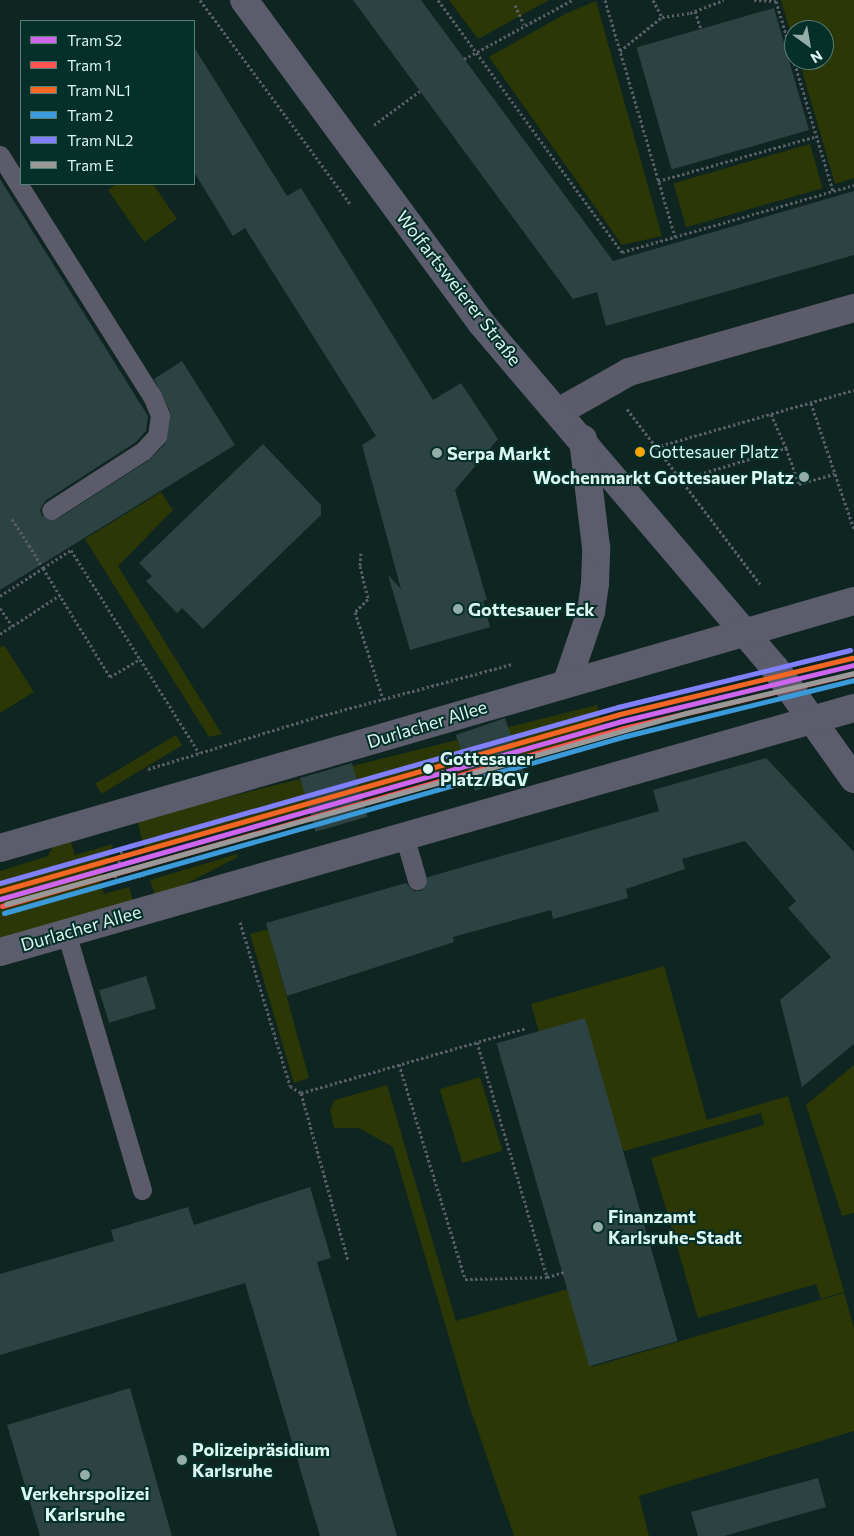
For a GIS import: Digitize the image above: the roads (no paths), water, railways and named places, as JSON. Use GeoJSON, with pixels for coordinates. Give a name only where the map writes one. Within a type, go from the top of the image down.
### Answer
{"type":"FeatureCollection","features":[{"type":"Feature","properties":{"kind":"street","name":"Wolfartsweierer Straße"},"geometry":{"type":"LineString","coordinates":[[244,0],[482,324],[560,411],[746,634],[813,719],[854,779]]}},
{"type":"Feature","properties":{"kind":"street"},"geometry":{"type":"LineString","coordinates":[[560,411],[629,372],[854,308]]}},
{"type":"Feature","properties":{"kind":"street"},"geometry":{"type":"LineString","coordinates":[[567,682],[591,612],[595,584],[596,547],[583,439]]}},
{"type":"Feature","properties":{"kind":"street","name":"Durlacher Allee"},"geometry":{"type":"LineString","coordinates":[[2,844],[567,682],[746,634],[854,601]]}},
{"type":"Feature","properties":{"kind":"street","name":"Durlacher Allee"},"geometry":{"type":"LineString","coordinates":[[0,952],[404,835],[854,708]]}},
{"type":"Feature","properties":{"kind":"lane"},"geometry":{"type":"LineString","coordinates":[[0,155],[152,396],[160,415],[157,436],[143,451],[51,510]]}},
{"type":"Feature","properties":{"kind":"lane"},"geometry":{"type":"LineString","coordinates":[[404,835],[417,880]]}},
{"type":"Feature","properties":{"kind":"lane"},"geometry":{"type":"LineString","coordinates":[[66,932],[142,1190]]}},
{"type":"Feature","properties":{"kind":"tram line","name":"NL2"},"geometry":{"type":"LineString","coordinates":[[0,883],[618,707],[850,650]]}},
{"type":"Feature","properties":{"kind":"tram line","name":"NL1"},"geometry":{"type":"LineString","coordinates":[[0,891],[620,714],[852,658]]}},
{"type":"Feature","properties":{"kind":"tram line","name":"S2"},"geometry":{"type":"LineString","coordinates":[[0,899],[622,721],[854,665]]}},
{"type":"Feature","properties":{"kind":"tram line","name":"1"},"geometry":{"type":"LineString","coordinates":[[2,906],[624,728],[854,673]]}},
{"type":"Feature","properties":{"kind":"tram line","name":"E"},"geometry":{"type":"LineString","coordinates":[[6,904],[686,713],[854,673]]}},
{"type":"Feature","properties":{"kind":"tram line","name":"2"},"geometry":{"type":"LineString","coordinates":[[4,913],[626,736],[854,680]]}},
{"type":"Feature","properties":{"kind":"place","name":"Gottesauer Platz"},"geometry":{"type":"Point","coordinates":[640,452]}},
{"type":"Feature","properties":{"kind":"place","name":"Serpa Markt"},"geometry":{"type":"Point","coordinates":[437,453]}},
{"type":"Feature","properties":{"kind":"place","name":"Wochenmarkt Gottesauer Platz"},"geometry":{"type":"Point","coordinates":[804,477]}},
{"type":"Feature","properties":{"kind":"place","name":"Gottesauer Eck"},"geometry":{"type":"Point","coordinates":[458,609]}},
{"type":"Feature","properties":{"kind":"place","name":"Gottesauer Platz/BGV"},"geometry":{"type":"Point","coordinates":[428,769]}},
{"type":"Feature","properties":{"kind":"place","name":"Finanzamt Karlsruhe-Stadt"},"geometry":{"type":"Point","coordinates":[598,1227]}},
{"type":"Feature","properties":{"kind":"place","name":"Polizeipräsidium Karlsruhe"},"geometry":{"type":"Point","coordinates":[182,1460]}},
{"type":"Feature","properties":{"kind":"place","name":"Verkehrspolizei Karlsruhe"},"geometry":{"type":"Point","coordinates":[85,1475]}}]}
